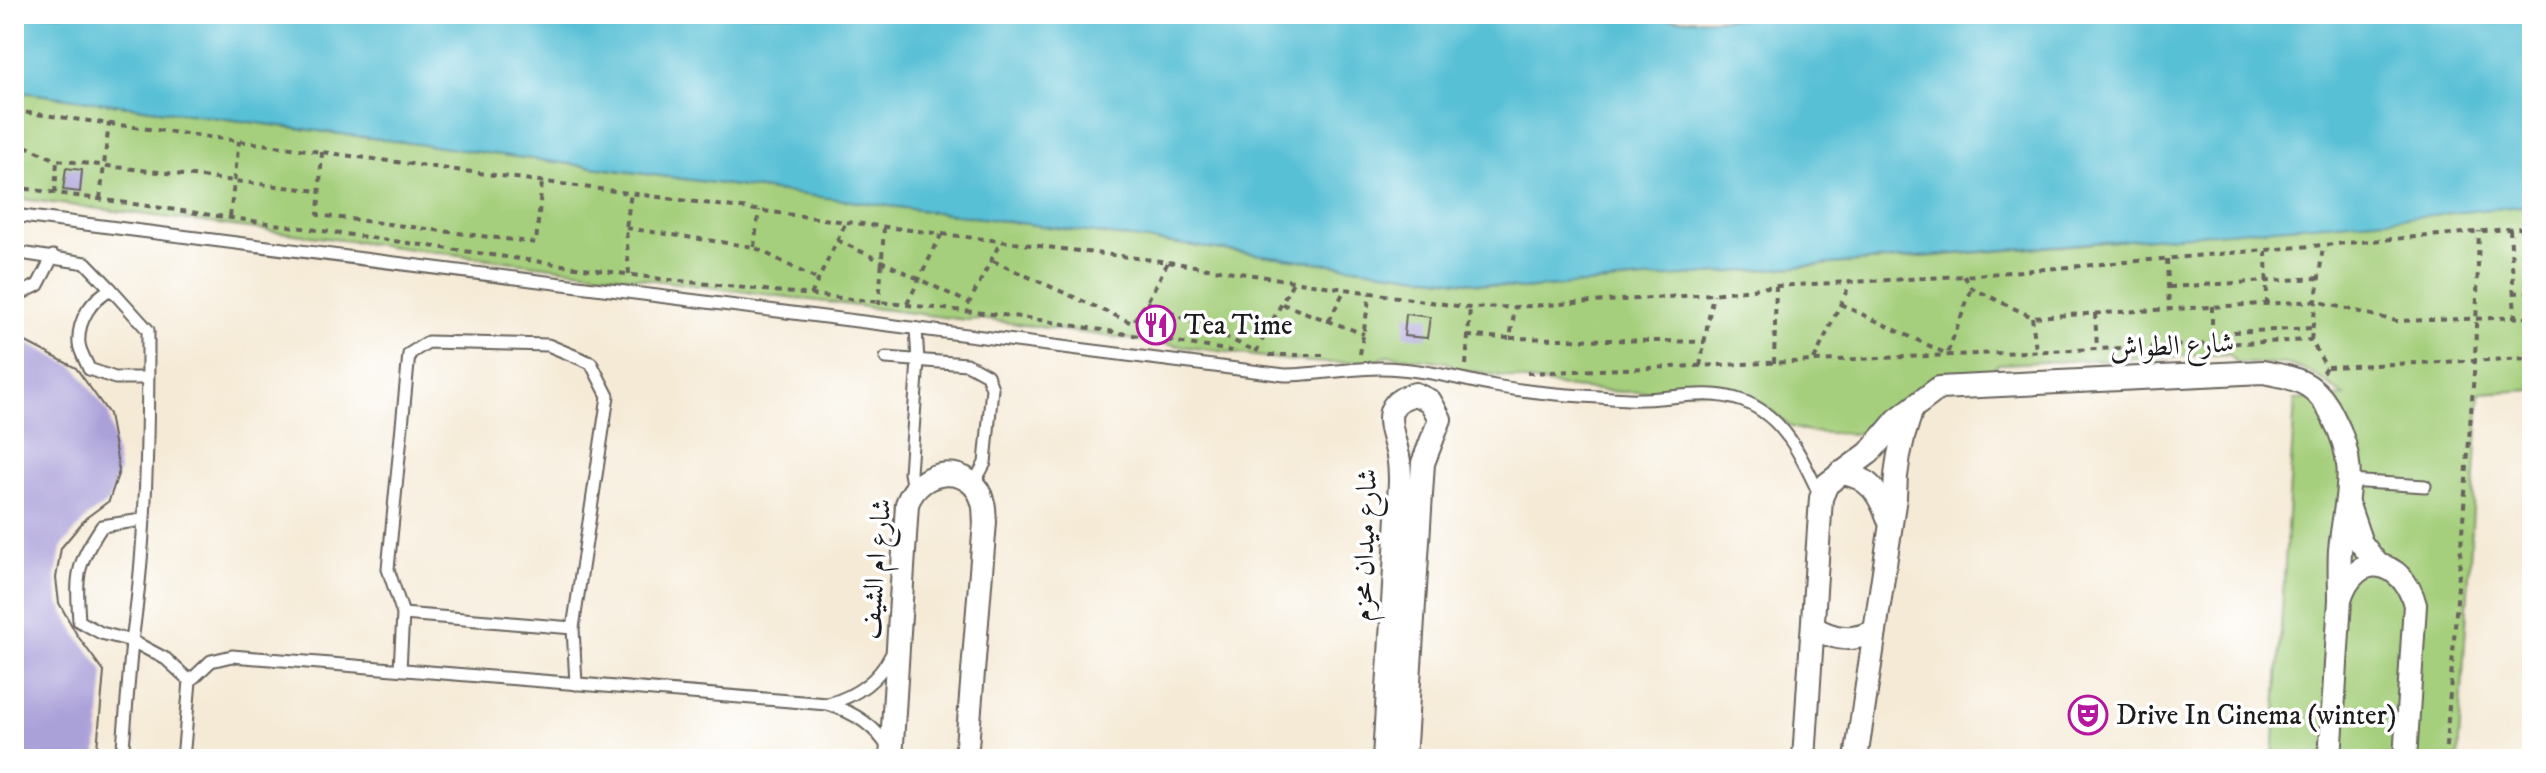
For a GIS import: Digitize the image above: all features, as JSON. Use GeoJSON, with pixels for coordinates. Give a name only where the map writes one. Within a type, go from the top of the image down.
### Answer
{"type":"FeatureCollection","features":[{"type":"Feature","properties":{"kind":"street","name":"شارع الطواش"},"geometry":{"type":"LineString","coordinates":[[1821,498],[1827,484],[1869,453],[1898,419],[1939,388],[2239,372],[2263,372],[2288,377],[2311,388]]}},
{"type":"Feature","properties":{"kind":"street"},"geometry":{"type":"LineString","coordinates":[[2311,388],[2328,406],[2349,456],[2340,551],[2330,759]]}},
{"type":"Feature","properties":{"kind":"street","name":"شارع ميدان محزم"},"geometry":{"type":"LineString","coordinates":[[1384,759],[1400,482],[1398,454],[1389,423],[1394,404],[1415,394],[1430,401],[1440,419],[1423,463],[1404,759]]}},
{"type":"Feature","properties":{"kind":"street"},"geometry":{"type":"LineString","coordinates":[[1856,759],[1900,443],[1914,407]]}},
{"type":"Feature","properties":{"kind":"street","name":"شارع ام الشيف"},"geometry":{"type":"LineString","coordinates":[[891,756],[907,504],[913,489],[944,473],[959,477],[973,486]]}},
{"type":"Feature","properties":{"kind":"street"},"geometry":{"type":"LineString","coordinates":[[1840,473],[1869,483],[1882,499],[1890,523]]}},
{"type":"Feature","properties":{"kind":"street"},"geometry":{"type":"LineString","coordinates":[[966,759],[985,522],[983,501],[973,486]]}},
{"type":"Feature","properties":{"kind":"street"},"geometry":{"type":"LineString","coordinates":[[2348,492],[2350,517],[2361,543],[2378,565],[2402,577],[2415,605],[2405,759]]}},
{"type":"Feature","properties":{"kind":"street"},"geometry":{"type":"LineString","coordinates":[[1804,759],[1821,498]]}},
{"type":"Feature","properties":{"kind":"street"},"geometry":{"type":"LineString","coordinates":[[2340,600],[2350,577],[2367,566],[2378,565]]}},
{"type":"Feature","properties":{"kind":"street"},"geometry":{"type":"LineString","coordinates":[[1813,627],[1828,635],[1851,639],[1875,631]]}},
{"type":"Feature","properties":{"kind":"lane"},"geometry":{"type":"LineString","coordinates":[[14,215],[1285,375],[1396,368],[1544,393],[1642,400],[1698,393],[1723,396],[1743,401],[1766,414],[1784,432],[1800,453],[1821,498]]}},
{"type":"Feature","properties":{"kind":"lane"},"geometry":{"type":"LineString","coordinates":[[14,252],[86,263],[148,330],[149,414],[122,759]]}},
{"type":"Feature","properties":{"kind":"lane"},"geometry":{"type":"LineString","coordinates":[[14,297],[38,285],[53,256]]}},
{"type":"Feature","properties":{"kind":"lane"},"geometry":{"type":"LineString","coordinates":[[111,289],[97,296],[82,320],[79,344],[89,369],[115,378],[148,378]]}},
{"type":"Feature","properties":{"kind":"lane"},"geometry":{"type":"LineString","coordinates":[[913,489],[910,473],[918,361],[916,329]]}},
{"type":"Feature","properties":{"kind":"lane"},"geometry":{"type":"LineString","coordinates":[[400,669],[403,614],[388,569],[409,354],[428,342],[548,345],[591,363],[608,396],[573,628],[576,684]]}},
{"type":"Feature","properties":{"kind":"lane"},"geometry":{"type":"LineString","coordinates":[[886,358],[967,364],[987,375],[992,388],[985,463],[973,486]]}},
{"type":"Feature","properties":{"kind":"lane"},"geometry":{"type":"LineString","coordinates":[[2348,492],[2425,486]]}},
{"type":"Feature","properties":{"kind":"lane"},"geometry":{"type":"LineString","coordinates":[[142,520],[102,526],[82,556],[77,587],[79,621],[101,633],[132,641],[166,659],[190,681]]}},
{"type":"Feature","properties":{"kind":"lane"},"geometry":{"type":"LineString","coordinates":[[403,614],[573,628]]}},
{"type":"Feature","properties":{"kind":"lane"},"geometry":{"type":"LineString","coordinates":[[827,704],[845,699],[875,679],[886,665],[900,632]]}},
{"type":"Feature","properties":{"kind":"lane"},"geometry":{"type":"LineString","coordinates":[[183,759],[190,681],[211,661],[232,656],[827,704],[851,713],[872,726],[891,756]]}},
{"type":"Feature","properties":{"kind":"path"},"geometry":{"type":"LineString","coordinates":[[14,111],[941,235],[1168,262],[1470,308],[1964,276],[2532,227]]}},
{"type":"Feature","properties":{"kind":"path"},"geometry":{"type":"LineString","coordinates":[[100,199],[109,123]]}},
{"type":"Feature","properties":{"kind":"path"},"geometry":{"type":"LineString","coordinates":[[14,141],[57,160],[319,191]]}},
{"type":"Feature","properties":{"kind":"path"},"geometry":{"type":"LineString","coordinates":[[230,217],[239,141]]}},
{"type":"Feature","properties":{"kind":"path"},"geometry":{"type":"LineString","coordinates":[[322,152],[318,215],[536,243],[542,182]]}},
{"type":"Feature","properties":{"kind":"path"},"geometry":{"type":"LineString","coordinates":[[55,193],[57,160]]}},
{"type":"Feature","properties":{"kind":"path"},"geometry":{"type":"LineString","coordinates":[[14,187],[629,274],[1021,317],[1286,357],[1330,354]]}},
{"type":"Feature","properties":{"kind":"path"},"geometry":{"type":"LineString","coordinates":[[629,274],[626,228],[631,193]]}},
{"type":"Feature","properties":{"kind":"path"},"geometry":{"type":"LineString","coordinates":[[754,247],[759,210]]}},
{"type":"Feature","properties":{"kind":"path"},"geometry":{"type":"LineString","coordinates":[[811,295],[846,222]]}},
{"type":"Feature","properties":{"kind":"path"},"geometry":{"type":"LineString","coordinates":[[878,325],[884,227]]}},
{"type":"Feature","properties":{"kind":"path"},"geometry":{"type":"LineString","coordinates":[[626,228],[754,247],[818,280]]}},
{"type":"Feature","properties":{"kind":"path"},"geometry":{"type":"LineString","coordinates":[[2510,229],[2515,317]]}},
{"type":"Feature","properties":{"kind":"path"},"geometry":{"type":"LineString","coordinates":[[2445,759],[2475,360],[2479,231]]}},
{"type":"Feature","properties":{"kind":"path"},"geometry":{"type":"LineString","coordinates":[[906,305],[941,235]]}},
{"type":"Feature","properties":{"kind":"path"},"geometry":{"type":"LineString","coordinates":[[837,240],[969,303],[1000,242]]}},
{"type":"Feature","properties":{"kind":"path"},"geometry":{"type":"LineString","coordinates":[[2323,246],[2311,340],[2326,367]]}},
{"type":"Feature","properties":{"kind":"path"},"geometry":{"type":"LineString","coordinates":[[2266,251],[2267,303]]}},
{"type":"Feature","properties":{"kind":"path"},"geometry":{"type":"LineString","coordinates":[[2167,259],[2169,308]]}},
{"type":"Feature","properties":{"kind":"path"},"geometry":{"type":"LineString","coordinates":[[993,261],[1132,323],[1168,262]]}},
{"type":"Feature","properties":{"kind":"path"},"geometry":{"type":"LineString","coordinates":[[1964,276],[1972,288],[2032,317],[2316,301],[2396,321],[2532,317]]}},
{"type":"Feature","properties":{"kind":"path"},"geometry":{"type":"LineString","coordinates":[[2169,287],[2319,278]]}},
{"type":"Feature","properties":{"kind":"path"},"geometry":{"type":"LineString","coordinates":[[1256,352],[1294,280]]}},
{"type":"Feature","properties":{"kind":"path"},"geometry":{"type":"LineString","coordinates":[[1814,360],[1850,284]]}},
{"type":"Feature","properties":{"kind":"path"},"geometry":{"type":"LineString","coordinates":[[1774,363],[1776,286]]}},
{"type":"Feature","properties":{"kind":"path"},"geometry":{"type":"LineString","coordinates":[[1947,354],[1972,288]]}},
{"type":"Feature","properties":{"kind":"path"},"geometry":{"type":"LineString","coordinates":[[1329,321],[1345,289]]}},
{"type":"Feature","properties":{"kind":"path"},"geometry":{"type":"LineString","coordinates":[[2513,293],[2532,292]]}},
{"type":"Feature","properties":{"kind":"path"},"geometry":{"type":"LineString","coordinates":[[1700,366],[1713,294]]}},
{"type":"Feature","properties":{"kind":"path"},"geometry":{"type":"LineString","coordinates":[[1147,302],[1256,352]]}},
{"type":"Feature","properties":{"kind":"path"},"geometry":{"type":"LineString","coordinates":[[1282,304],[1364,334]]}},
{"type":"Feature","properties":{"kind":"path"},"geometry":{"type":"LineString","coordinates":[[1840,304],[1947,354]]}},
{"type":"Feature","properties":{"kind":"path"},"geometry":{"type":"LineString","coordinates":[[2212,306],[2212,333],[2313,328]]}},
{"type":"Feature","properties":{"kind":"path"},"geometry":{"type":"LineString","coordinates":[[1510,338],[1515,307]]}},
{"type":"Feature","properties":{"kind":"path"},"geometry":{"type":"LineString","coordinates":[[2095,313],[2097,348]]}},
{"type":"Feature","properties":{"kind":"path"},"geometry":{"type":"LineString","coordinates":[[2032,317],[2036,351]]}},
{"type":"Feature","properties":{"kind":"path"},"geometry":{"type":"LineString","coordinates":[[1467,336],[1705,342]]}},
{"type":"Feature","properties":{"kind":"path"},"geometry":{"type":"LineString","coordinates":[[1526,373],[2311,340]]}},
{"type":"Feature","properties":{"kind":"path"},"geometry":{"type":"LineString","coordinates":[[2326,367],[2532,358]]}},
{"type":"Feature","properties":{"kind":"path"},"geometry":{"type":"LineString","coordinates":[[1466,363],[1480,366]]}},
{"type":"Feature","properties":{"kind":"path"},"geometry":{"type":"LineString","coordinates":[[2311,388],[2326,367]]}},
{"type":"Feature","properties":{"kind":"green space"},"geometry":{"type":"Polygon","coordinates":[[[14,91],[1521,289],[2085,244],[2532,202],[2532,390],[2480,393],[2458,759],[2273,759],[2295,400],[2345,396],[2313,374],[2287,364],[2237,363],[2229,354],[1998,364],[1990,374],[1946,377],[1926,382],[1876,426],[1854,434],[1809,432],[1791,427],[1754,397],[1729,390],[1622,392],[1571,388],[1454,368],[1447,362],[1387,355],[1377,361],[1326,363],[1285,360],[14,198],[14,91]]]}},
{"type":"Feature","properties":{"kind":"water"},"geometry":{"type":"Polygon","coordinates":[[[14,14],[1586,14],[1692,19],[1799,14],[2532,14],[2532,205],[1521,289],[14,91],[14,14]]]}},
{"type":"Feature","properties":{"kind":"building"},"geometry":{"type":"Polygon","coordinates":[[[66,168],[82,170],[80,192],[63,190],[66,168]]]}},
{"type":"Feature","properties":{"kind":"building"},"geometry":{"type":"Polygon","coordinates":[[[1406,314],[1430,317],[1427,338],[1404,336],[1406,314]]]}},
{"type":"Feature","properties":{"kind":"building"},"geometry":{"type":"Polygon","coordinates":[[[14,339],[76,368],[109,414],[119,471],[109,501],[86,518],[61,548],[56,578],[59,603],[77,635],[104,672],[96,759],[14,759],[14,339]]]}},
{"type":"Feature","properties":{"kind":"place","name":"Tea Time"},"geometry":{"type":"Point","coordinates":[1156,325]}},
{"type":"Feature","properties":{"kind":"place","name":"Drive In Cinema (winter)"},"geometry":{"type":"Point","coordinates":[2088,715]}}]}
